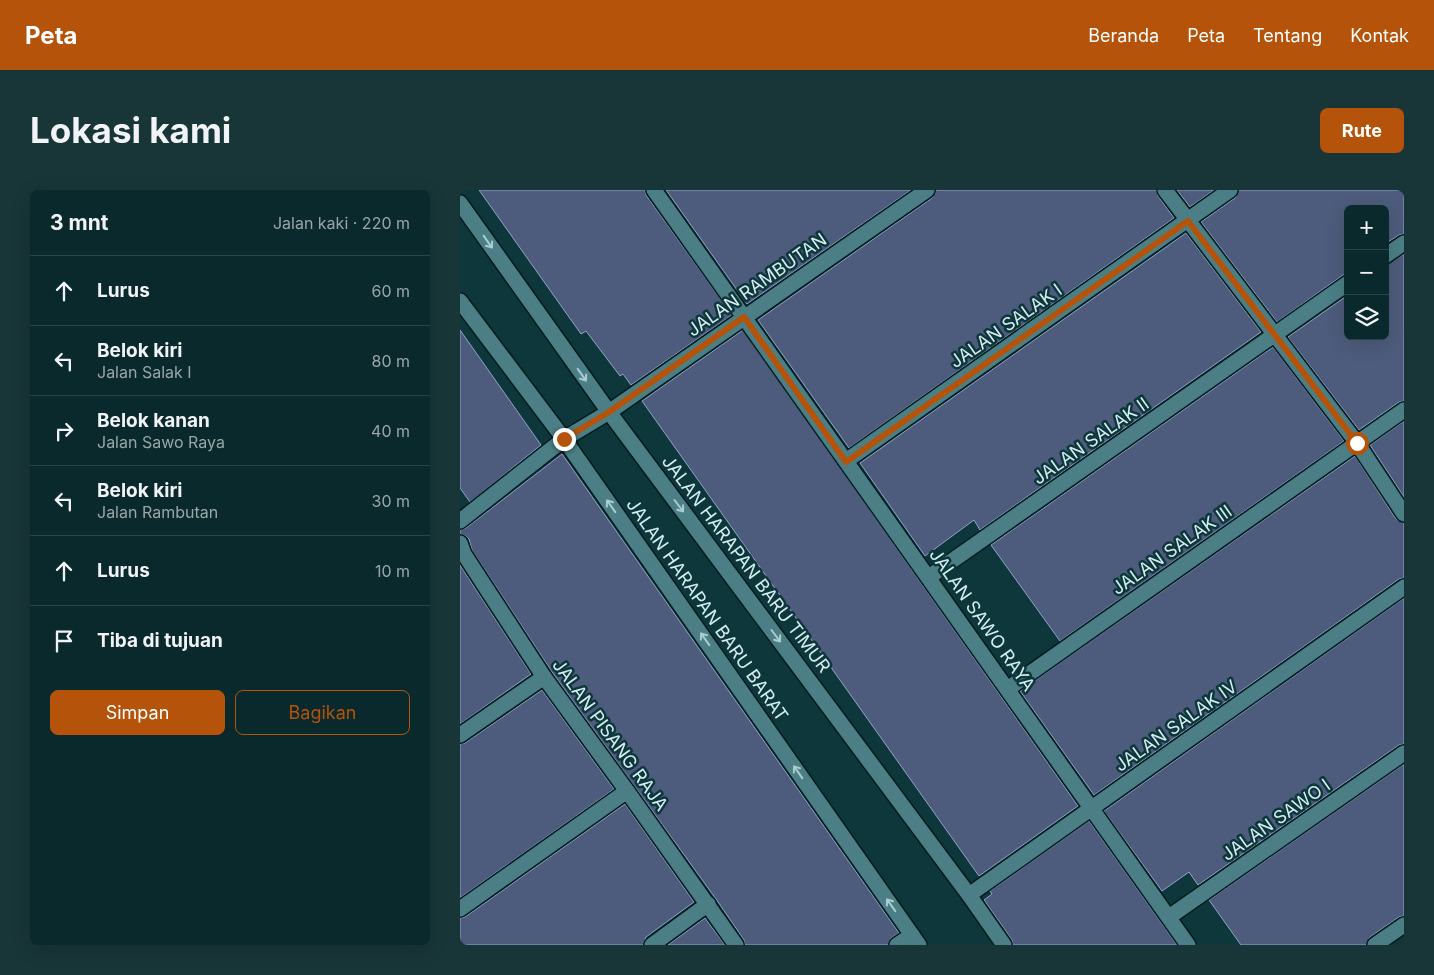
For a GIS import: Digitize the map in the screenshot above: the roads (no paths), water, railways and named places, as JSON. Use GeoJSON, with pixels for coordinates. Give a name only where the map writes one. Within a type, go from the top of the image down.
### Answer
{"type":"FeatureCollection","features":[{"type":"Feature","properties":{"kind":"street","name":"JALAN SAWO RAYA"},"geometry":{"type":"LineString","coordinates":[[654,190],[1188,945]]}},
{"type":"Feature","properties":{"kind":"street","name":"JALAN RAMBUTAN"},"geometry":{"type":"LineString","coordinates":[[460,521],[564,439],[609,412],[927,190]]}},
{"type":"Feature","properties":{"kind":"street"},"geometry":{"type":"LineString","coordinates":[[1165,190],[1357,443],[1404,514]]}},
{"type":"Feature","properties":{"kind":"street","name":"JALAN SALAK I"},"geometry":{"type":"LineString","coordinates":[[846,462],[1230,190]]}},
{"type":"Feature","properties":{"kind":"street","name":"JALAN HARAPAN BARU TIMUR"},"geometry":{"type":"LineString","coordinates":[[460,203],[609,412],[969,895],[1004,945]]}},
{"type":"Feature","properties":{"kind":"street"},"geometry":{"type":"LineString","coordinates":[[1389,253],[1404,243]]}},
{"type":"Feature","properties":{"kind":"street","name":"JALAN SALAK II"},"geometry":{"type":"LineString","coordinates":[[929,578],[1344,285]]}},
{"type":"Feature","properties":{"kind":"street","name":"JALAN HARAPAN BARU BARAT"},"geometry":{"type":"LineString","coordinates":[[460,300],[564,439],[916,940]]}},
{"type":"Feature","properties":{"kind":"street","name":"JALAN SALAK III"},"geometry":{"type":"LineString","coordinates":[[1008,688],[1404,410]]}},
{"type":"Feature","properties":{"kind":"street","name":"JALAN PISANG RAJA"},"geometry":{"type":"LineString","coordinates":[[460,543],[464,554],[544,677],[628,791],[736,945]]}},
{"type":"Feature","properties":{"kind":"street","name":"JALAN SALAK IV"},"geometry":{"type":"LineString","coordinates":[[969,895],[1404,588]]}},
{"type":"Feature","properties":{"kind":"street"},"geometry":{"type":"LineString","coordinates":[[460,736],[544,677]]}},
{"type":"Feature","properties":{"kind":"street","name":"JALAN SAWO I"},"geometry":{"type":"LineString","coordinates":[[1169,917],[1404,753]]}},
{"type":"Feature","properties":{"kind":"street"},"geometry":{"type":"LineString","coordinates":[[460,909],[628,791]]}},
{"type":"Feature","properties":{"kind":"street"},"geometry":{"type":"LineString","coordinates":[[652,945],[708,904]]}},
{"type":"Feature","properties":{"kind":"street"},"geometry":{"type":"LineString","coordinates":[[1375,945],[1404,925]]}},
{"type":"Feature","properties":{"kind":"street"},"geometry":{"type":"LineString","coordinates":[[898,945],[916,940]]}}]}
